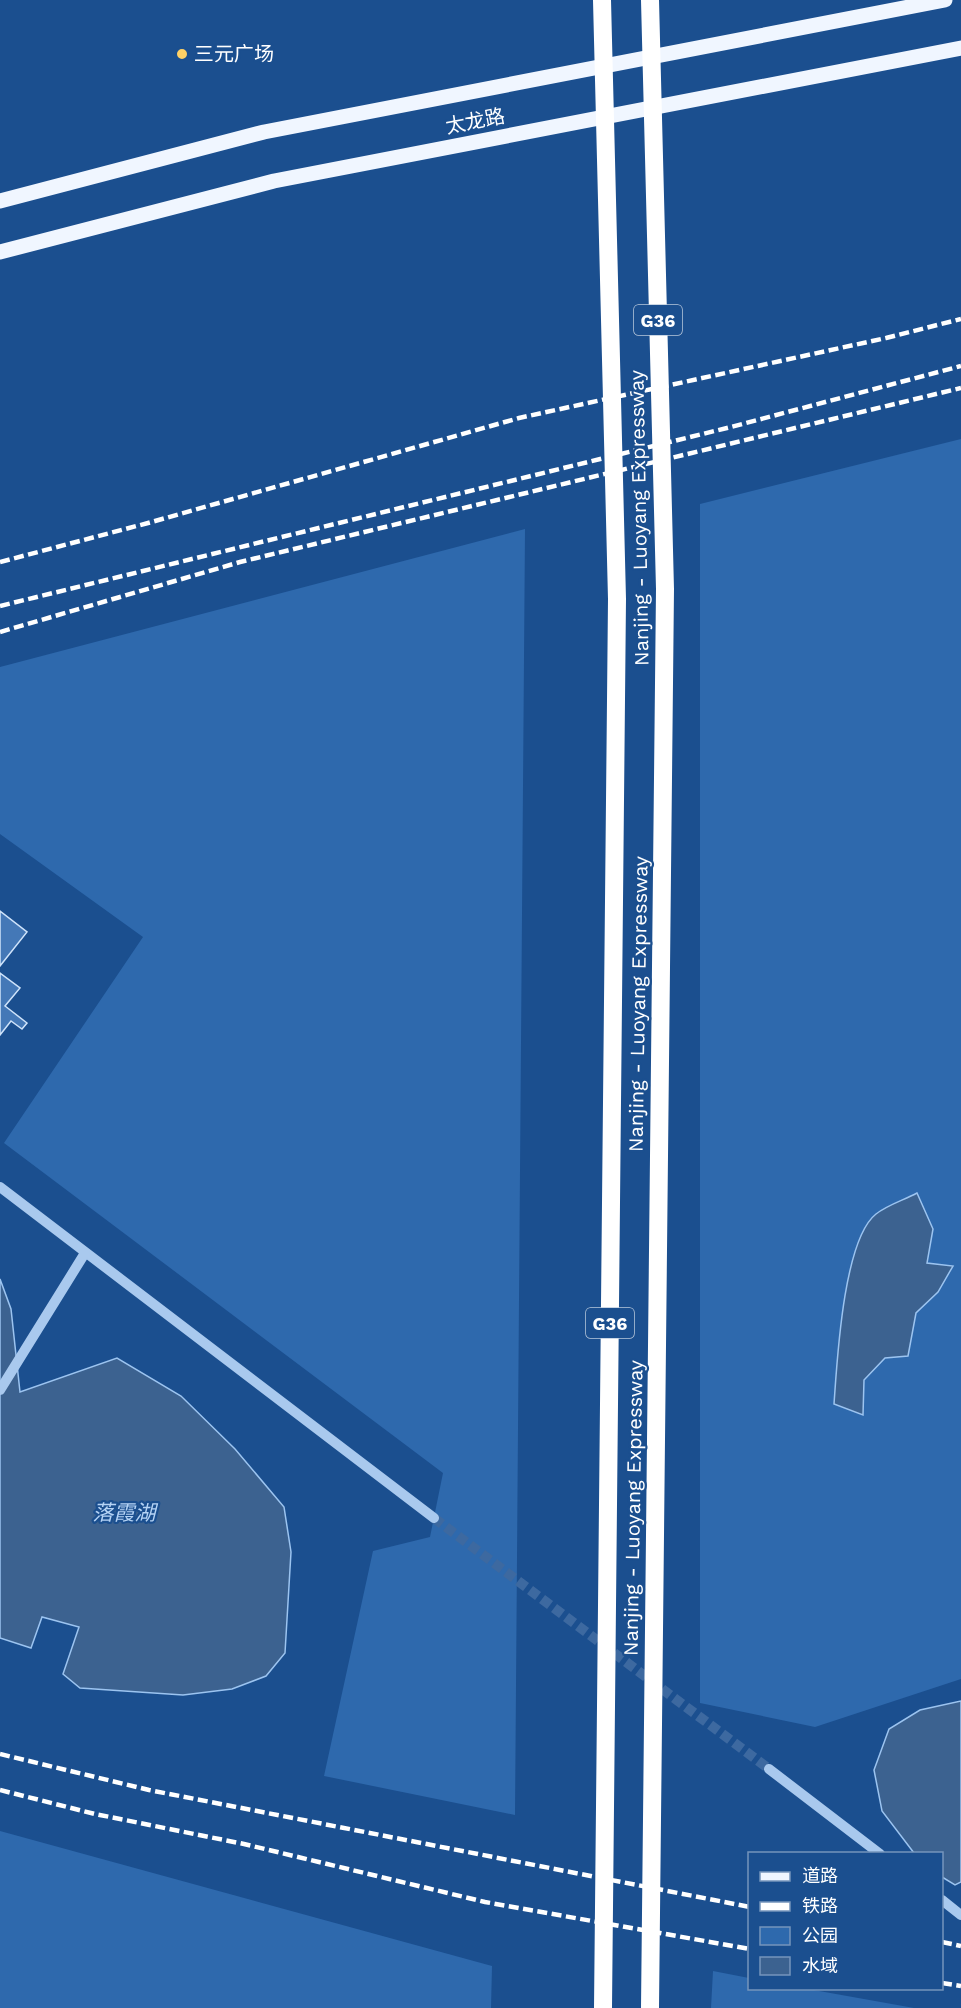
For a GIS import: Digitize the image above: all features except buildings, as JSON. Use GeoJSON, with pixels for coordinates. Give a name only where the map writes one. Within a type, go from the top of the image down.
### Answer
{"type":"FeatureCollection","features":[{"type":"Feature","properties":{"kind":"highway","name":"Nanjing - Luoyang Expressway"},"geometry":{"type":"LineString","coordinates":[[602,0],[617,638],[603,2008]]}},
{"type":"Feature","properties":{"kind":"highway","name":"Nanjing - Luoyang Expressway"},"geometry":{"type":"LineString","coordinates":[[650,0],[665,640],[650,2008]]}},
{"type":"Feature","properties":{"kind":"main road","name":"太龙路"},"geometry":{"type":"LineString","coordinates":[[0,201],[264,132],[945,0]]}},
{"type":"Feature","properties":{"kind":"main road","name":"太龙路"},"geometry":{"type":"LineString","coordinates":[[0,252],[274,181],[961,48]]}},
{"type":"Feature","properties":{"kind":"lane"},"geometry":{"type":"LineString","coordinates":[[0,1187],[434,1518]]}},
{"type":"Feature","properties":{"kind":"lane"},"geometry":{"type":"LineString","coordinates":[[0,1390],[85,1253]]}},
{"type":"Feature","properties":{"kind":"lane"},"geometry":{"type":"LineString","coordinates":[[769,1769],[877,1852]]}},
{"type":"Feature","properties":{"kind":"lane"},"geometry":{"type":"LineString","coordinates":[[943,1901],[961,1915]]}},
{"type":"Feature","properties":{"kind":"green space"},"geometry":{"type":"Polygon","coordinates":[[[961,439],[961,1679],[815,1727],[700,1703],[700,504],[961,439]]]}},
{"type":"Feature","properties":{"kind":"green space"},"geometry":{"type":"Polygon","coordinates":[[[525,529],[515,1815],[324,1776],[373,1551],[430,1537],[443,1473],[4,1143],[143,937],[0,834],[0,667],[525,529]]]}},
{"type":"Feature","properties":{"kind":"green space"},"geometry":{"type":"Polygon","coordinates":[[[0,1831],[492,1966],[491,2008],[0,2008],[0,1831]]]}},
{"type":"Feature","properties":{"kind":"green space"},"geometry":{"type":"Polygon","coordinates":[[[713,1971],[748,1978],[748,1990],[814,1990],[914,2008],[711,2008],[713,1971]]]}},
{"type":"Feature","properties":{"kind":"water"},"geometry":{"type":"Polygon","coordinates":[[[917,1193],[933,1229],[927,1263],[953,1266],[938,1292],[916,1313],[908,1356],[885,1358],[864,1380],[863,1415],[834,1404],[840,1333],[849,1275],[865,1228],[876,1214],[917,1193]]]}},
{"type":"Feature","properties":{"kind":"water","name":"落霞湖"},"geometry":{"type":"Polygon","coordinates":[[[0,1279],[11,1309],[20,1392],[117,1358],[181,1396],[235,1449],[284,1507],[291,1552],[285,1653],[266,1676],[232,1689],[183,1695],[80,1688],[63,1674],[79,1627],[42,1617],[31,1648],[0,1638],[0,1279]]]}},
{"type":"Feature","properties":{"kind":"water"},"geometry":{"type":"Polygon","coordinates":[[[961,1701],[961,1882],[955,1885],[943,1878],[943,1852],[913,1852],[882,1811],[874,1770],[889,1729],[920,1710],[961,1701]]]}},
{"type":"Feature","properties":{"kind":"tunnel"},"geometry":{"type":"LineString","coordinates":[[434,1518],[769,1769]]}},
{"type":"Feature","properties":{"kind":"railway"},"geometry":{"type":"LineString","coordinates":[[0,562],[148,523],[519,418],[886,338],[961,319]]}},
{"type":"Feature","properties":{"kind":"railway"},"geometry":{"type":"LineString","coordinates":[[0,606],[731,427],[961,366]]}},
{"type":"Feature","properties":{"kind":"railway"},"geometry":{"type":"LineString","coordinates":[[0,632],[240,562],[961,388]]}},
{"type":"Feature","properties":{"kind":"railway"},"geometry":{"type":"LineString","coordinates":[[0,1754],[149,1790],[748,1907]]}},
{"type":"Feature","properties":{"kind":"railway"},"geometry":{"type":"LineString","coordinates":[[0,1790],[95,1814],[244,1844],[485,1902],[748,1949]]}},
{"type":"Feature","properties":{"kind":"railway"},"geometry":{"type":"LineString","coordinates":[[943,1942],[961,1946]]}},
{"type":"Feature","properties":{"kind":"railway"},"geometry":{"type":"LineString","coordinates":[[943,1983],[961,1986]]}},
{"type":"Feature","properties":{"kind":"place","name":"三元广场"},"geometry":{"type":"Point","coordinates":[182,54]}}]}
